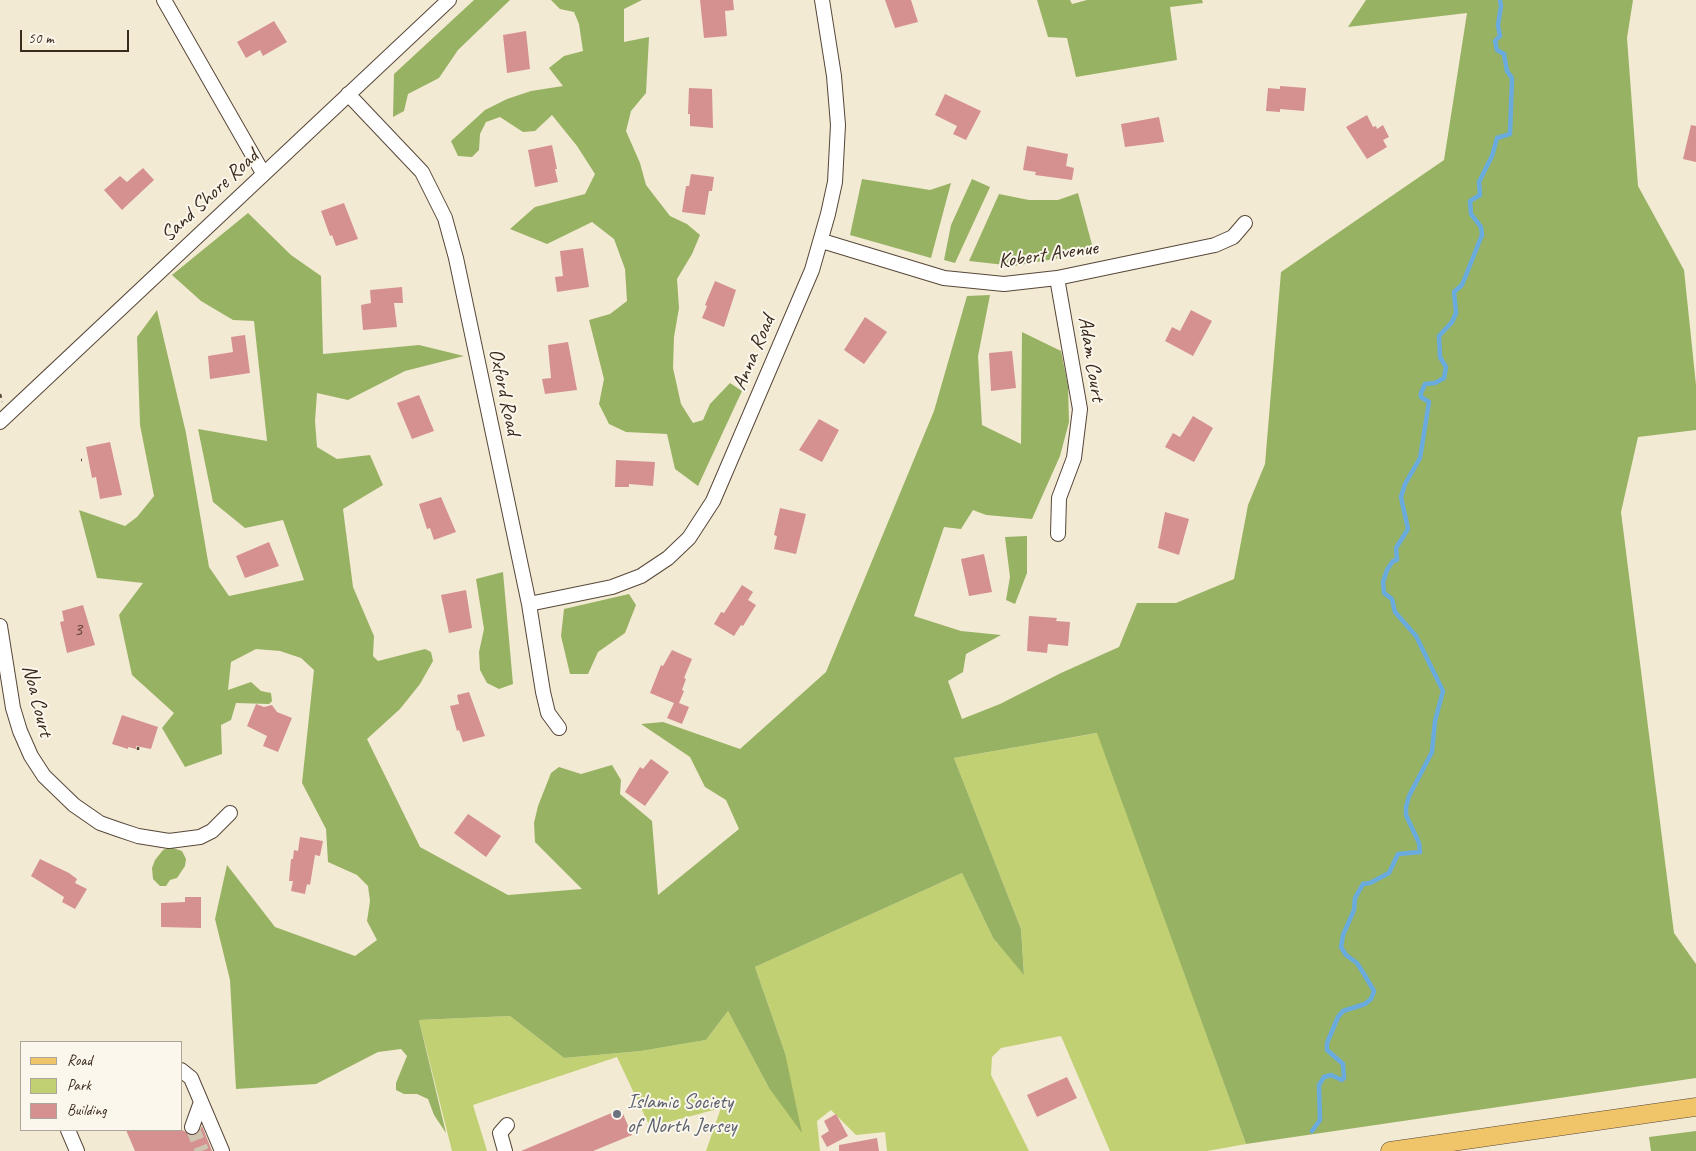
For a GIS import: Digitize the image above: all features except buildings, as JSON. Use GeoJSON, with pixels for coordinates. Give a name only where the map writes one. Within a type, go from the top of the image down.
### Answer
{"type":"FeatureCollection","features":[{"type":"Feature","properties":{"kind":"main road"},"geometry":{"type":"LineString","coordinates":[[1390,1151],[1696,1107]]}},
{"type":"Feature","properties":{"kind":"street"},"geometry":{"type":"LineString","coordinates":[[164,0],[263,173]]}},
{"type":"Feature","properties":{"kind":"street","name":"Sand Shore Road"},"geometry":{"type":"LineString","coordinates":[[0,422],[449,0]]}},
{"type":"Feature","properties":{"kind":"street","name":"Anna Road"},"geometry":{"type":"LineString","coordinates":[[529,604],[612,587],[636,578],[668,558],[695,531],[718,489],[812,270],[822,241],[834,182],[838,147],[836,102],[822,0]]}},
{"type":"Feature","properties":{"kind":"street","name":"Oxford Road"},"geometry":{"type":"LineString","coordinates":[[348,94],[422,172],[446,218],[529,604],[544,698],[548,713],[559,728]]}},
{"type":"Feature","properties":{"kind":"street","name":"Kobert Avenue"},"geometry":{"type":"LineString","coordinates":[[822,241],[956,280],[1004,284],[1057,278],[1215,245],[1233,237],[1245,223]]}},
{"type":"Feature","properties":{"kind":"street","name":"Adam Court"},"geometry":{"type":"LineString","coordinates":[[1057,278],[1080,409],[1074,458],[1059,498],[1058,534]]}},
{"type":"Feature","properties":{"kind":"street","name":"Noa Court"},"geometry":{"type":"LineString","coordinates":[[0,626],[13,708],[26,745],[52,786],[74,805],[93,819],[117,830],[138,836],[169,841],[200,837],[212,831],[230,813]]}},
{"type":"Feature","properties":{"kind":"street"},"geometry":{"type":"LineString","coordinates":[[182,1071],[191,1078],[222,1151]]}},
{"type":"Feature","properties":{"kind":"street"},"geometry":{"type":"LineString","coordinates":[[192,1127],[201,1102]]}},
{"type":"Feature","properties":{"kind":"street"},"geometry":{"type":"LineString","coordinates":[[506,1151],[500,1133],[507,1125]]}},
{"type":"Feature","properties":{"kind":"street"},"geometry":{"type":"LineString","coordinates":[[68,1131],[77,1151]]}},
{"type":"Feature","properties":{"kind":"green space"},"geometry":{"type":"Polygon","coordinates":[[[474,0],[510,0],[458,50],[439,78],[408,94],[404,111],[393,117],[394,74],[474,0]]]}},
{"type":"Feature","properties":{"kind":"green space"},"geometry":{"type":"Polygon","coordinates":[[[551,0],[642,0],[624,9],[624,42],[649,37],[646,93],[631,111],[626,131],[640,163],[646,185],[670,216],[687,224],[700,235],[692,254],[677,279],[679,308],[674,337],[673,368],[681,404],[693,423],[703,420],[710,404],[730,383],[742,391],[698,486],[675,469],[667,434],[626,432],[609,424],[599,404],[604,379],[589,320],[610,314],[627,301],[625,269],[614,239],[592,222],[547,244],[510,229],[535,207],[585,194],[595,174],[577,146],[552,115],[535,131],[523,132],[500,117],[486,122],[480,134],[479,150],[472,157],[458,156],[451,141],[485,110],[507,99],[531,91],[563,86],[549,68],[564,56],[583,51],[579,24],[574,12],[560,9],[551,0]]]}},
{"type":"Feature","properties":{"kind":"green space"},"geometry":{"type":"Polygon","coordinates":[[[1037,0],[1070,0],[1072,4],[1087,0],[1202,0],[1203,3],[1170,7],[1177,60],[1076,77],[1067,38],[1048,37],[1037,0]]]}},
{"type":"Feature","properties":{"kind":"green space"},"geometry":{"type":"Polygon","coordinates":[[[1366,0],[1633,0],[1627,38],[1638,186],[1684,270],[1696,385],[1696,430],[1638,437],[1621,512],[1674,933],[1696,964],[1696,1078],[1246,1144],[1097,733],[954,758],[1021,929],[1024,975],[993,938],[962,873],[755,967],[785,1053],[802,1133],[769,1088],[728,1011],[706,1040],[641,1051],[564,1058],[510,1016],[419,1020],[446,1133],[434,1115],[428,1099],[417,1094],[404,1094],[396,1090],[396,1083],[407,1056],[401,1049],[378,1052],[316,1084],[236,1089],[230,980],[215,919],[227,865],[275,927],[355,956],[377,940],[367,921],[370,901],[368,886],[357,875],[328,862],[326,829],[302,783],[314,670],[301,658],[280,651],[256,649],[231,662],[228,690],[251,682],[261,691],[271,693],[272,701],[269,704],[236,703],[231,720],[221,725],[222,754],[185,767],[162,728],[174,713],[132,675],[119,615],[143,583],[97,578],[79,510],[125,526],[137,517],[154,496],[140,425],[137,337],[157,310],[186,433],[209,567],[229,596],[304,580],[283,520],[245,528],[213,502],[198,429],[267,441],[254,321],[233,320],[201,301],[172,275],[248,213],[291,255],[321,276],[323,354],[419,345],[464,356],[405,371],[348,400],[317,393],[315,421],[317,447],[337,459],[370,455],[383,485],[343,509],[353,587],[374,636],[373,656],[378,661],[425,649],[431,652],[433,661],[420,684],[400,709],[367,739],[420,847],[508,895],[582,889],[535,842],[534,823],[538,806],[551,773],[559,767],[581,774],[612,765],[621,780],[620,794],[652,821],[658,895],[739,829],[726,800],[705,787],[690,757],[641,724],[663,722],[740,749],[826,672],[934,411],[967,296],[990,295],[978,356],[982,425],[1021,444],[1022,332],[1061,351],[1068,386],[1069,422],[1060,456],[1032,519],[986,515],[973,510],[961,529],[944,527],[914,616],[961,631],[1001,635],[966,654],[963,672],[948,681],[962,719],[1000,704],[1061,673],[1119,647],[1137,603],[1176,603],[1234,579],[1248,505],[1265,464],[1281,272],[1444,160],[1467,13],[1348,27],[1366,0]]]}},
{"type":"Feature","properties":{"kind":"green space"},"geometry":{"type":"Polygon","coordinates":[[[862,179],[930,190],[951,183],[931,258],[850,235],[862,179]]]}},
{"type":"Feature","properties":{"kind":"green space"},"geometry":{"type":"Polygon","coordinates":[[[972,179],[990,187],[955,263],[944,260],[951,225],[972,179]]]}},
{"type":"Feature","properties":{"kind":"green space"},"geometry":{"type":"Polygon","coordinates":[[[1078,193],[1094,252],[1014,266],[969,261],[999,194],[1029,200],[1058,200],[1078,193]]]}},
{"type":"Feature","properties":{"kind":"green space"},"geometry":{"type":"Polygon","coordinates":[[[1027,536],[1027,573],[1015,604],[1006,600],[1010,577],[1005,537],[1027,536]]]}},
{"type":"Feature","properties":{"kind":"green space"},"geometry":{"type":"Polygon","coordinates":[[[503,572],[513,684],[499,689],[487,683],[480,670],[479,652],[484,629],[476,579],[503,572]]]}},
{"type":"Feature","properties":{"kind":"green space"},"geometry":{"type":"Polygon","coordinates":[[[629,594],[636,605],[625,633],[598,652],[588,674],[570,674],[561,636],[564,609],[629,594]]]}},
{"type":"Feature","properties":{"kind":"green space"},"geometry":{"type":"Polygon","coordinates":[[[1098,733],[1246,1144],[1207,1151],[1110,1151],[1061,1036],[1001,1048],[992,1057],[991,1075],[1029,1151],[887,1151],[885,1132],[856,1135],[831,1110],[817,1121],[820,1151],[706,1151],[721,1108],[650,1127],[617,1057],[473,1105],[487,1151],[452,1151],[419,1020],[510,1016],[564,1058],[641,1051],[706,1040],[728,1011],[769,1088],[785,1053],[755,967],[962,873],[993,938],[1024,974],[1021,929],[954,758],[1098,733]]]}},
{"type":"Feature","properties":{"kind":"green space"},"geometry":{"type":"Polygon","coordinates":[[[170,847],[182,851],[186,859],[185,866],[177,878],[170,880],[166,886],[160,886],[153,879],[152,868],[155,860],[163,850],[170,847]]]}},
{"type":"Feature","properties":{"kind":"green space"},"geometry":{"type":"Polygon","coordinates":[[[1696,1131],[1696,1151],[1651,1151],[1649,1137],[1696,1131]]]}},
{"type":"Feature","properties":{"kind":"waterway"},"geometry":{"type":"LineString","coordinates":[[1312,1131],[1320,1120],[1319,1085],[1324,1077],[1331,1075],[1342,1080],[1344,1078],[1343,1064],[1327,1050],[1327,1043],[1338,1017],[1343,1011],[1365,1004],[1371,999],[1374,991],[1357,963],[1346,955],[1341,947],[1343,935],[1354,910],[1355,898],[1363,884],[1370,883],[1389,873],[1398,854],[1420,852],[1419,843],[1406,815],[1406,807],[1409,796],[1432,752],[1435,721],[1443,691],[1416,636],[1395,612],[1392,599],[1384,593],[1383,582],[1387,570],[1393,561],[1397,560],[1396,548],[1408,529],[1401,497],[1405,484],[1420,458],[1429,402],[1421,397],[1421,393],[1425,384],[1435,383],[1444,378],[1446,367],[1440,357],[1439,336],[1452,322],[1456,313],[1454,292],[1462,285],[1482,235],[1481,227],[1471,214],[1470,201],[1480,195],[1479,182],[1492,156],[1497,138],[1510,134],[1512,78],[1507,71],[1504,54],[1497,50],[1495,41],[1500,36],[1498,25],[1500,0]]}},
{"type":"Feature","properties":{"kind":"tunnel"},"geometry":{"type":"LineString","coordinates":[[192,1127],[202,1151]]}},
{"type":"Feature","properties":{"kind":"place","name":"Islamic Society of North Jersey"},"geometry":{"type":"Point","coordinates":[617,1114]}}]}
